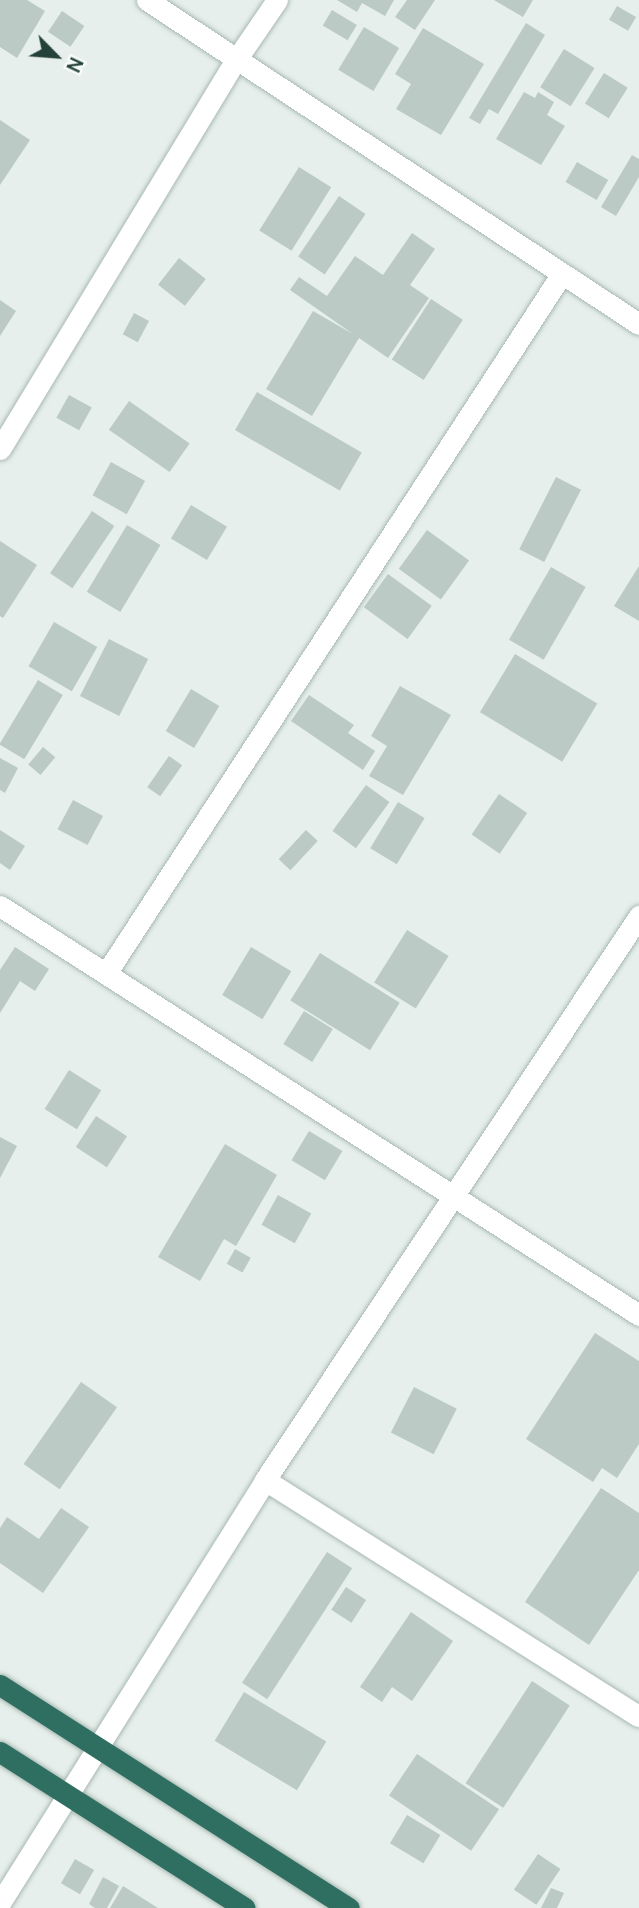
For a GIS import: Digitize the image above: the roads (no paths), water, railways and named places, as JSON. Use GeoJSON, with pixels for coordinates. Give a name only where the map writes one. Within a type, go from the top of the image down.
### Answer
{"type":"FeatureCollection","features":[{"type":"Feature","properties":{"kind":"highway"},"geometry":{"type":"LineString","coordinates":[[0,1685],[349,1908]]}},
{"type":"Feature","properties":{"kind":"highway"},"geometry":{"type":"LineString","coordinates":[[0,1752],[245,1908]]}},
{"type":"Feature","properties":{"kind":"street"},"geometry":{"type":"LineString","coordinates":[[146,0],[639,324]]}},
{"type":"Feature","properties":{"kind":"street"},"geometry":{"type":"LineString","coordinates":[[0,449],[6,426],[236,60],[277,0]]}},
{"type":"Feature","properties":{"kind":"street"},"geometry":{"type":"LineString","coordinates":[[107,972],[561,275]]}},
{"type":"Feature","properties":{"kind":"street"},"geometry":{"type":"LineString","coordinates":[[0,906],[639,1315]]}},
{"type":"Feature","properties":{"kind":"street"},"geometry":{"type":"LineString","coordinates":[[0,1903],[265,1479],[639,916]]}},
{"type":"Feature","properties":{"kind":"street"},"geometry":{"type":"LineString","coordinates":[[265,1479],[639,1716]]}}]}
